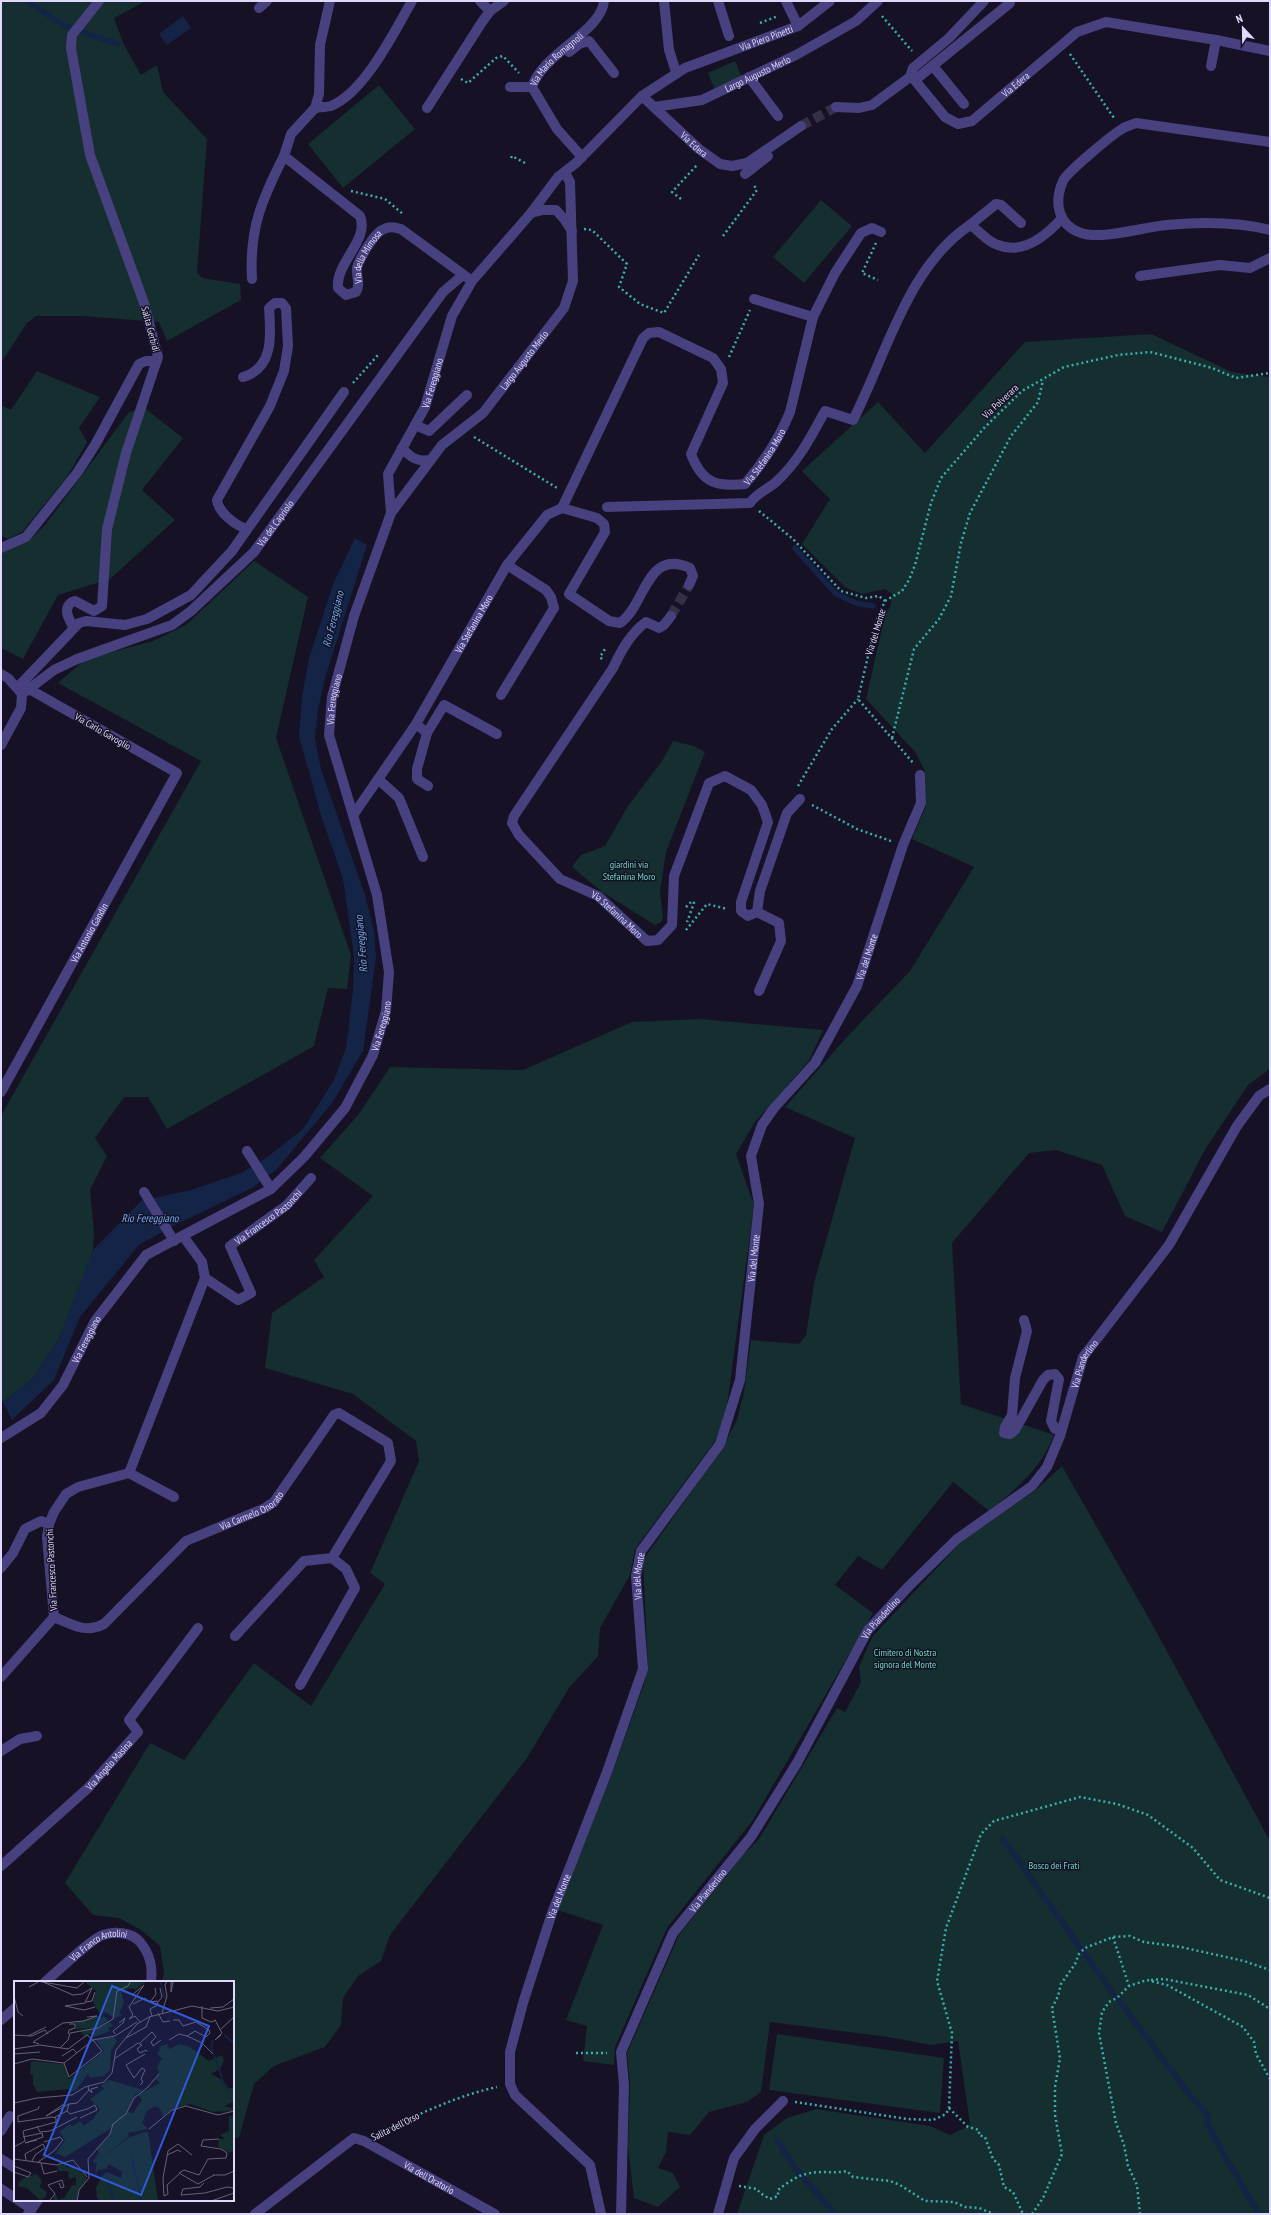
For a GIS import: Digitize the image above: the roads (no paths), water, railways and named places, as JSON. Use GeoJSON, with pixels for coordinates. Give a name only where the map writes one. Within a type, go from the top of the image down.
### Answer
{"type":"FeatureCollection","features":[{"type":"Feature","properties":{"kind":"street","name":"Salita Gerbidi"},"geometry":{"type":"LineString","coordinates":[[73,627],[66,613],[68,604],[75,601],[94,610],[102,606],[107,529],[126,453],[157,361],[158,354],[144,303],[90,155],[71,48],[72,35],[99,1]]}},
{"type":"Feature","properties":{"kind":"street"},"geometry":{"type":"LineString","coordinates":[[252,279],[251,253],[256,219],[269,186],[284,156],[292,134],[315,108],[319,94],[320,45],[330,1]]}},
{"type":"Feature","properties":{"kind":"street"},"geometry":{"type":"LineString","coordinates":[[315,108],[331,106],[348,94],[370,72],[412,1]]}},
{"type":"Feature","properties":{"kind":"street"},"geometry":{"type":"LineString","coordinates":[[428,108],[452,70],[485,4],[504,1]]}},
{"type":"Feature","properties":{"kind":"street","name":"Via Mario Romagnoli"},"geometry":{"type":"LineString","coordinates":[[582,157],[557,129],[532,87],[549,61],[596,20],[604,6],[604,1]]}},
{"type":"Feature","properties":{"kind":"street"},"geometry":{"type":"LineString","coordinates":[[531,213],[558,177],[566,173],[642,96],[676,72],[669,50],[664,1]]}},
{"type":"Feature","properties":{"kind":"street"},"geometry":{"type":"LineString","coordinates":[[718,1],[729,36]]}},
{"type":"Feature","properties":{"kind":"street","name":"Via Piero Pinetti"},"geometry":{"type":"LineString","coordinates":[[786,1],[798,26]]}},
{"type":"Feature","properties":{"kind":"street","name":"Via Piero Pinetti"},"geometry":{"type":"LineString","coordinates":[[676,72],[798,26],[830,1]]}},
{"type":"Feature","properties":{"kind":"street","name":"Largo Augusto Merlo"},"geometry":{"type":"LineString","coordinates":[[654,106],[702,100],[796,55],[856,21],[878,1]]}},
{"type":"Feature","properties":{"kind":"street"},"geometry":{"type":"LineString","coordinates":[[912,78],[914,68],[949,38],[984,1]]}},
{"type":"Feature","properties":{"kind":"street"},"geometry":{"type":"LineString","coordinates":[[836,107],[859,108],[872,105],[912,78],[933,66],[1010,3]]}},
{"type":"Feature","properties":{"kind":"street","name":"Via Edera"},"geometry":{"type":"LineString","coordinates":[[912,78],[945,117],[958,124],[972,121],[1077,32],[1106,22],[1270,50]]}},
{"type":"Feature","properties":{"kind":"street"},"geometry":{"type":"LineString","coordinates":[[1211,66],[1216,40]]}},
{"type":"Feature","properties":{"kind":"street"},"geometry":{"type":"LineString","coordinates":[[549,61],[558,60],[579,44],[588,41],[614,74]]}},
{"type":"Feature","properties":{"kind":"street"},"geometry":{"type":"LineString","coordinates":[[933,66],[964,104]]}},
{"type":"Feature","properties":{"kind":"street"},"geometry":{"type":"LineString","coordinates":[[749,77],[778,116]]}},
{"type":"Feature","properties":{"kind":"street"},"geometry":{"type":"LineString","coordinates":[[510,87],[532,87]]}},
{"type":"Feature","properties":{"kind":"street","name":"Via Edera"},"geometry":{"type":"LineString","coordinates":[[642,96],[699,149],[720,164],[732,166],[747,163],[798,127],[794,135],[745,174]]}},
{"type":"Feature","properties":{"kind":"street"},"geometry":{"type":"LineString","coordinates":[[1270,142],[1152,124],[1136,123],[1122,129],[1064,178],[1059,190],[1058,199],[1062,218],[1070,228],[1081,233],[1096,236],[1167,225],[1209,223],[1270,230]]}},
{"type":"Feature","properties":{"kind":"street","name":"Via della Mimosa"},"geometry":{"type":"LineString","coordinates":[[284,156],[360,216],[363,224],[338,284],[343,293],[350,295],[356,292],[359,286],[357,270],[359,260],[378,232],[389,227],[401,229],[467,278]]}},
{"type":"Feature","properties":{"kind":"street","name":"Largo Augusto Merlo"},"geometry":{"type":"LineString","coordinates":[[391,513],[442,445],[483,413],[564,308],[573,281],[570,182],[566,173]]}},
{"type":"Feature","properties":{"kind":"street"},"geometry":{"type":"LineString","coordinates":[[607,507],[750,503],[754,496],[775,483],[798,458],[824,411],[853,420],[871,384],[904,304],[943,248],[996,204],[1001,205],[1021,223]]}},
{"type":"Feature","properties":{"kind":"street"},"geometry":{"type":"LineString","coordinates":[[531,213],[543,210],[556,210],[565,220],[572,232]]}},
{"type":"Feature","properties":{"kind":"street","name":"Via Fereggiano"},"geometry":{"type":"LineString","coordinates":[[1,1438],[41,1413],[63,1385],[100,1315],[146,1255],[171,1236],[183,1236],[269,1185],[304,1157],[345,1108],[373,1055],[386,1011],[389,972],[377,895],[354,814],[336,762],[330,735],[332,697],[354,616],[391,513],[388,474],[425,407],[452,316],[467,278],[531,213]]}},
{"type":"Feature","properties":{"kind":"street"},"geometry":{"type":"LineString","coordinates":[[970,225],[997,245],[1009,248],[1022,246],[1038,240],[1062,218]]}},
{"type":"Feature","properties":{"kind":"street","name":"Via Stefanina Moro"},"geometry":{"type":"LineString","coordinates":[[354,814],[416,724],[507,565],[547,515],[562,508],[643,338],[649,332],[659,332],[713,358],[721,369],[723,383],[691,454],[697,469],[706,478],[724,486],[745,484],[762,463],[785,425],[790,412],[813,317],[836,273],[861,233],[872,228],[881,232]]}},
{"type":"Feature","properties":{"kind":"street"},"geometry":{"type":"LineString","coordinates":[[1140,276],[1220,265],[1250,268],[1270,258]]}},
{"type":"Feature","properties":{"kind":"street","name":"Via del Capriolo"},"geometry":{"type":"LineString","coordinates":[[23,690],[54,670],[77,659],[172,626],[191,611],[254,552],[443,292],[467,278]]}},
{"type":"Feature","properties":{"kind":"street"},"geometry":{"type":"LineString","coordinates":[[754,299],[813,317]]}},
{"type":"Feature","properties":{"kind":"street","name":"Via del Capriolo"},"geometry":{"type":"LineString","coordinates":[[243,377],[252,374],[265,361],[270,347],[269,308],[275,303],[282,303],[286,308],[288,346],[284,371],[270,406],[217,500],[219,506],[231,519],[247,529]]}},
{"type":"Feature","properties":{"kind":"street"},"geometry":{"type":"LineString","coordinates":[[1,548],[26,537],[77,473],[95,445],[139,364],[146,361],[157,361]]}},
{"type":"Feature","properties":{"kind":"street","name":"Via del Capriolo"},"geometry":{"type":"LineString","coordinates":[[73,627],[86,621],[124,625],[147,619],[169,609],[190,595],[232,551],[344,392]]}},
{"type":"Feature","properties":{"kind":"street"},"geometry":{"type":"LineString","coordinates":[[415,425],[429,431],[467,395]]}},
{"type":"Feature","properties":{"kind":"street"},"geometry":{"type":"LineString","coordinates":[[402,448],[409,456],[421,461],[430,460]]}},
{"type":"Feature","properties":{"kind":"street"},"geometry":{"type":"LineString","coordinates":[[562,508],[597,518],[604,524],[605,532],[569,594],[609,621],[620,623],[628,618],[654,571],[667,565],[679,563],[690,568],[693,576],[689,585]]}},
{"type":"Feature","properties":{"kind":"street"},"geometry":{"type":"LineString","coordinates":[[501,696],[554,608],[551,597],[546,590],[507,565]]}},
{"type":"Feature","properties":{"kind":"street","name":"Via Stefanina Moro"},"geometry":{"type":"LineString","coordinates":[[671,616],[664,625],[659,628],[646,622],[636,630],[620,653],[613,668],[514,816],[512,823],[519,835],[560,879],[598,896],[647,941],[658,940],[672,925],[674,876],[709,783],[725,776],[751,790],[762,805],[768,822],[741,902],[741,911],[748,916],[757,912]]}},
{"type":"Feature","properties":{"kind":"street"},"geometry":{"type":"LineString","coordinates":[[1,745],[21,708],[23,690],[73,627]]}},
{"type":"Feature","properties":{"kind":"street","name":"Via Carlo Gavoglio"},"geometry":{"type":"LineString","coordinates":[[1,674],[23,690],[177,773]]}},
{"type":"Feature","properties":{"kind":"street"},"geometry":{"type":"LineString","coordinates":[[428,786],[417,779],[417,769],[427,733],[444,705],[497,734]]}},
{"type":"Feature","properties":{"kind":"street"},"geometry":{"type":"LineString","coordinates":[[416,724],[427,733]]}},
{"type":"Feature","properties":{"kind":"street","name":"Via Antonio Gandin"},"geometry":{"type":"LineString","coordinates":[[1,1092],[177,773]]}},
{"type":"Feature","properties":{"kind":"street","name":"Via del Monte"},"geometry":{"type":"LineString","coordinates":[[601,2214],[590,2164],[521,2102],[510,2084],[510,2052],[523,2003],[552,1913],[607,1772],[643,1669],[636,1576],[641,1551],[720,1444],[740,1380],[759,1204],[751,1156],[762,1125],[774,1108],[815,1063],[857,986],[903,845],[921,803],[920,775]]}},
{"type":"Feature","properties":{"kind":"street"},"geometry":{"type":"LineString","coordinates":[[378,779],[399,798],[423,856]]}},
{"type":"Feature","properties":{"kind":"street"},"geometry":{"type":"LineString","coordinates":[[758,991],[781,941],[779,923],[757,912],[760,891],[787,813],[800,799]]}},
{"type":"Feature","properties":{"kind":"street","name":"Via Pianderlino"},"geometry":{"type":"LineString","coordinates":[[621,2214],[624,2085],[621,2052],[673,1933],[751,1837],[797,1763],[868,1630],[909,1586],[957,1539],[1032,1486],[1047,1467],[1061,1432],[1083,1357],[1169,1245],[1237,1126],[1259,1096],[1270,1089]]}},
{"type":"Feature","properties":{"kind":"street"},"geometry":{"type":"LineString","coordinates":[[246,1151],[269,1185]]}},
{"type":"Feature","properties":{"kind":"street","name":"Via Francesco Pastonchi"},"geometry":{"type":"LineString","coordinates":[[205,1278],[238,1300],[251,1293],[230,1246],[287,1206],[311,1178]]}},
{"type":"Feature","properties":{"kind":"street"},"geometry":{"type":"LineString","coordinates":[[146,1194],[171,1236]]}},
{"type":"Feature","properties":{"kind":"street"},"geometry":{"type":"LineString","coordinates":[[174,1497],[129,1473],[205,1278],[202,1262],[183,1236]]}},
{"type":"Feature","properties":{"kind":"street"},"geometry":{"type":"LineString","coordinates":[[1024,1320],[1027,1331],[1016,1378],[1012,1415],[1005,1427],[1004,1433],[1010,1434],[1016,1430],[1043,1380],[1048,1375],[1055,1374],[1059,1378],[1051,1421],[1055,1428],[1061,1432]]}},
{"type":"Feature","properties":{"kind":"street","name":"Via Carmelo Onorato"},"geometry":{"type":"LineString","coordinates":[[54,1617],[82,1629],[94,1629],[104,1624],[186,1541],[265,1508],[274,1502],[334,1415],[339,1413],[388,1444],[391,1461],[332,1558]]}},
{"type":"Feature","properties":{"kind":"street","name":"Via Francesco Pastonchi"},"geometry":{"type":"LineString","coordinates":[[54,1617],[47,1537],[49,1524],[66,1494],[78,1487],[129,1473]]}},
{"type":"Feature","properties":{"kind":"street","name":"Via Francesco Pastonchi"},"geometry":{"type":"LineString","coordinates":[[1,1568],[14,1553],[25,1529],[41,1521],[49,1524]]}},
{"type":"Feature","properties":{"kind":"street"},"geometry":{"type":"LineString","coordinates":[[234,1636],[304,1561],[332,1558],[346,1569],[355,1588],[300,1685]]}},
{"type":"Feature","properties":{"kind":"street"},"geometry":{"type":"LineString","coordinates":[[1,1677],[54,1617]]}},
{"type":"Feature","properties":{"kind":"street","name":"Via Angelo Masina"},"geometry":{"type":"LineString","coordinates":[[1,1866],[88,1788],[138,1732],[129,1720],[198,1628]]}},
{"type":"Feature","properties":{"kind":"street"},"geometry":{"type":"LineString","coordinates":[[1,1751],[20,1739],[37,1736]]}},
{"type":"Feature","properties":{"kind":"street","name":"Via Franco Antolini"},"geometry":{"type":"LineString","coordinates":[[46,1981],[102,1935],[123,1933],[138,1939],[147,1950],[150,1959],[151,1981]]}},
{"type":"Feature","properties":{"kind":"street"},"geometry":{"type":"LineString","coordinates":[[1,2020],[14,2009]]}},
{"type":"Feature","properties":{"kind":"street"},"geometry":{"type":"LineString","coordinates":[[718,2214],[734,2158],[755,2129],[783,2101]]}},
{"type":"Feature","properties":{"kind":"street"},"geometry":{"type":"LineString","coordinates":[[1,2130],[10,2116]]}},
{"type":"Feature","properties":{"kind":"street","name":"Salita dell'Orso"},"geometry":{"type":"LineString","coordinates":[[255,2214],[347,2142],[354,2138],[364,2141]]}},
{"type":"Feature","properties":{"kind":"street","name":"Via dell'Oratorio"},"geometry":{"type":"LineString","coordinates":[[364,2141],[495,2214]]}},
{"type":"Feature","properties":{"kind":"street"},"geometry":{"type":"LineString","coordinates":[[1,2159],[14,2167]]}},
{"type":"Feature","properties":{"kind":"street"},"geometry":{"type":"LineString","coordinates":[[1,2189],[14,2197]]}},
{"type":"Feature","properties":{"kind":"street"},"geometry":{"type":"LineString","coordinates":[[19,2201],[30,2211],[37,2201]]}},
{"type":"Feature","properties":{"kind":"water"},"geometry":{"type":"Polygon","coordinates":[[[183,16],[191,28],[167,45],[159,34],[183,16]]]}},
{"type":"Feature","properties":{"kind":"water","name":"Rio Fereggiano"},"geometry":{"type":"Polygon","coordinates":[[[355,538],[367,545],[325,678],[318,710],[315,739],[321,769],[365,895],[374,931],[376,958],[363,1051],[332,1103],[276,1170],[252,1188],[173,1226],[139,1245],[80,1317],[54,1380],[12,1420],[3,1402],[32,1379],[59,1338],[93,1250],[141,1201],[191,1190],[241,1173],[266,1158],[303,1129],[334,1080],[346,1048],[353,990],[354,956],[343,879],[320,812],[299,736],[302,697],[309,658],[334,582],[355,538]]]}},
{"type":"Feature","properties":{"kind":"waterway"},"geometry":{"type":"LineString","coordinates":[[27,1],[63,25],[117,44]]}},
{"type":"Feature","properties":{"kind":"waterway"},"geometry":{"type":"LineString","coordinates":[[795,548],[836,594],[856,603],[873,606]]}},
{"type":"Feature","properties":{"kind":"waterway"},"geometry":{"type":"LineString","coordinates":[[1003,1839],[1104,1981],[1189,2094],[1208,2116],[1207,2123],[1259,2214]]}},
{"type":"Feature","properties":{"kind":"waterway"},"geometry":{"type":"LineString","coordinates":[[777,2140],[796,2169],[835,2214]]}},
{"type":"Feature","properties":{"kind":"tunnel"},"geometry":{"type":"LineString","coordinates":[[801,126],[836,107]]}},
{"type":"Feature","properties":{"kind":"tunnel"},"geometry":{"type":"LineString","coordinates":[[671,616],[689,585]]}},
{"type":"Feature","properties":{"kind":"park label","name":"giardini via Stefanina Moro"},"geometry":{"type":"Point","coordinates":[629,870]}},
{"type":"Feature","properties":{"kind":"park label","name":"Cimitero di Nostra signora del Monte"},"geometry":{"type":"Point","coordinates":[905,1658]}},
{"type":"Feature","properties":{"kind":"park label","name":"Bosco dei Frati"},"geometry":{"type":"Point","coordinates":[1054,1865]}}]}
